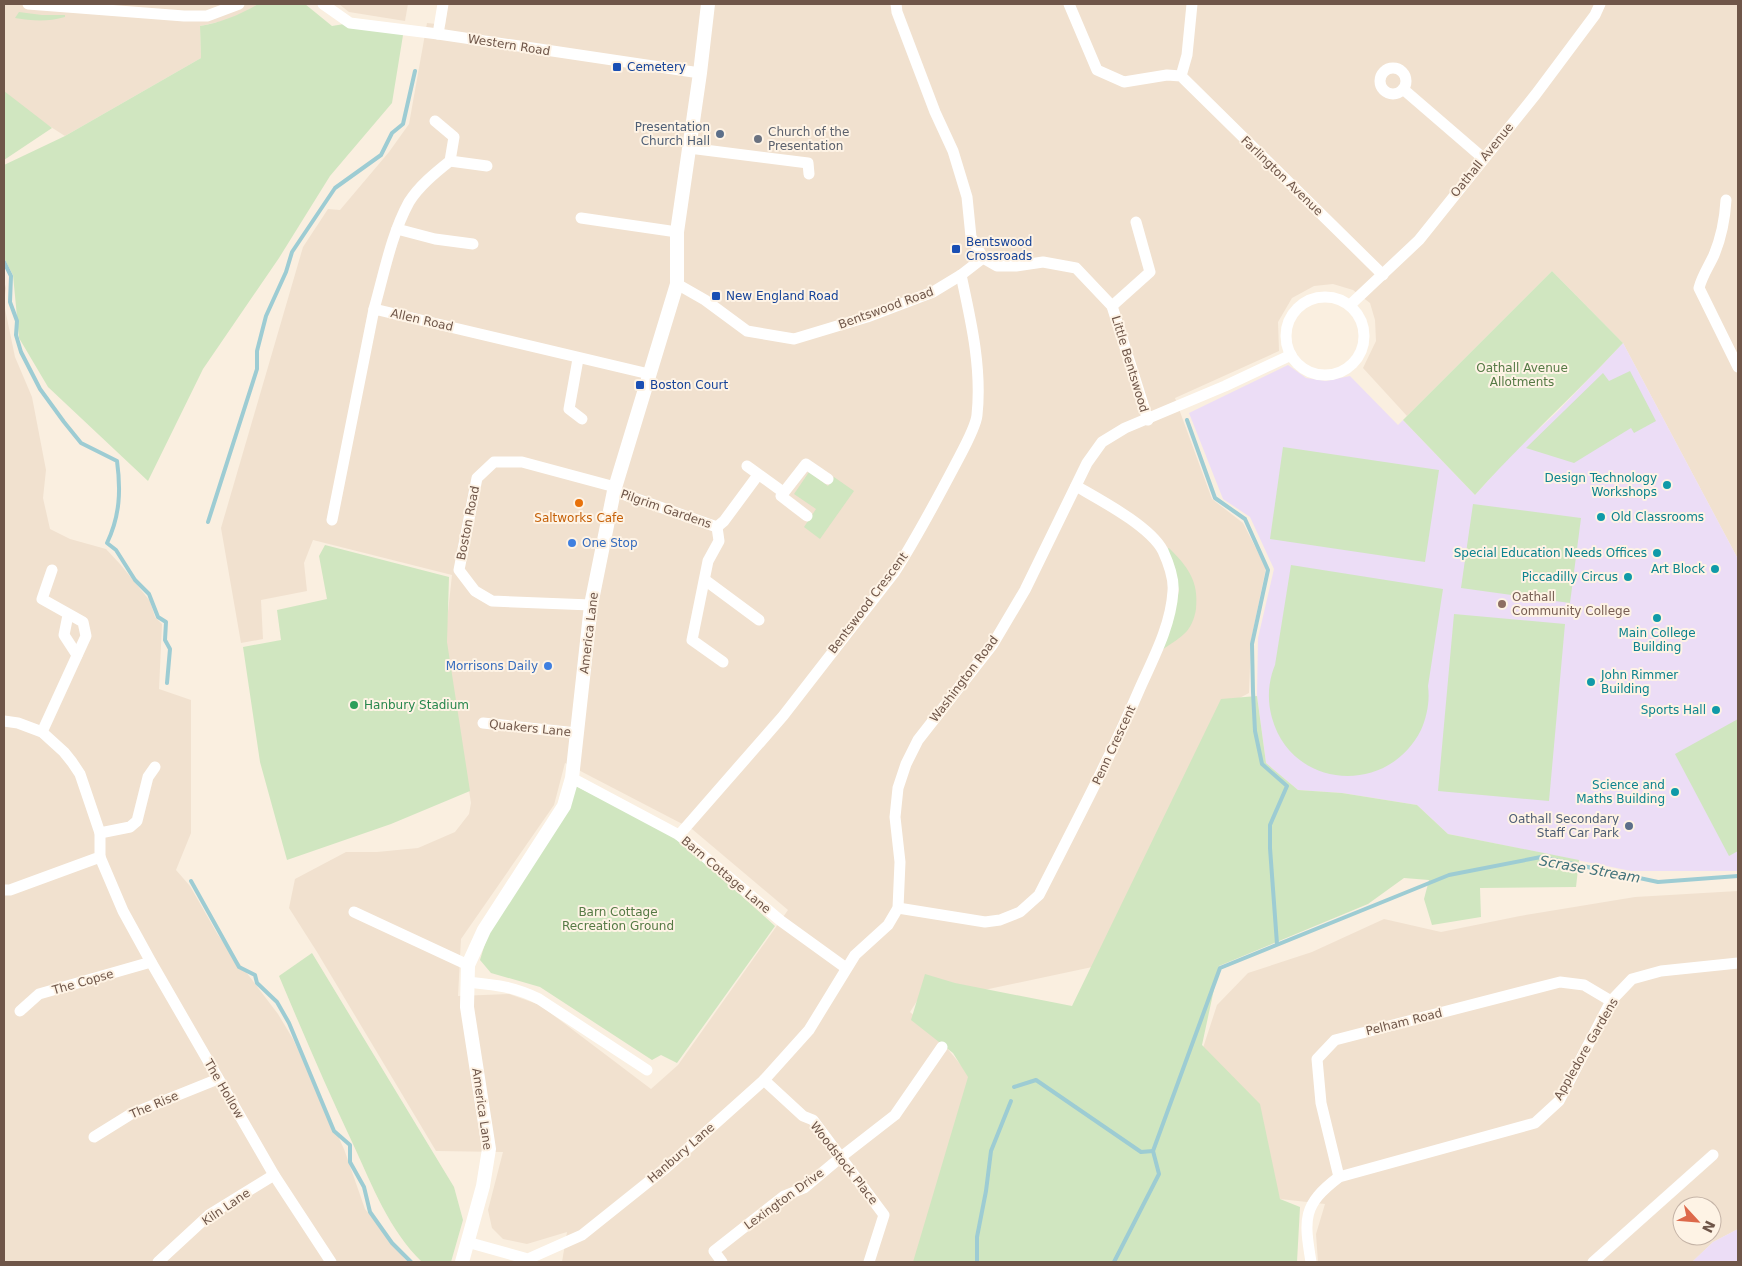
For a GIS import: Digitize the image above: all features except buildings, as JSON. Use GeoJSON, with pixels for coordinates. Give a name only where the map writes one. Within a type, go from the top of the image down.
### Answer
{"type":"FeatureCollection","features":[{"type":"Feature","properties":{"kind":"street"},"geometry":{"type":"LineString","coordinates":[[28,4],[207,16],[239,4]]}},
{"type":"Feature","properties":{"kind":"street","name":"Western Road"},"geometry":{"type":"LineString","coordinates":[[323,4],[350,23],[438,34],[700,74]]}},
{"type":"Feature","properties":{"kind":"street"},"geometry":{"type":"LineString","coordinates":[[438,34],[443,4]]}},
{"type":"Feature","properties":{"kind":"street"},"geometry":{"type":"LineString","coordinates":[[677,284],[678,232],[708,4]]}},
{"type":"Feature","properties":{"kind":"street"},"geometry":{"type":"LineString","coordinates":[[896,4],[897,12],[935,112],[953,151],[967,197],[971,237],[983,258]]}},
{"type":"Feature","properties":{"kind":"street"},"geometry":{"type":"LineString","coordinates":[[1069,4],[1097,70],[1124,82],[1167,75],[1181,76],[1187,54],[1192,4]]}},
{"type":"Feature","properties":{"kind":"street","name":"Oathall Avenue"},"geometry":{"type":"LineString","coordinates":[[1350,305],[1419,240],[1536,94],[1600,4]]}},
{"type":"Feature","properties":{"kind":"street","name":"Farlington Avenue"},"geometry":{"type":"LineString","coordinates":[[1181,76],[1383,275]]}},
{"type":"Feature","properties":{"kind":"street"},"geometry":{"type":"LineString","coordinates":[[1403,89],[1483,158]]}},
{"type":"Feature","properties":{"kind":"street"},"geometry":{"type":"LineString","coordinates":[[374,309],[397,229],[410,201],[430,177],[450,161],[454,137],[434,121]]}},
{"type":"Feature","properties":{"kind":"street"},"geometry":{"type":"LineString","coordinates":[[689,148],[811,165]]}},
{"type":"Feature","properties":{"kind":"street"},"geometry":{"type":"LineString","coordinates":[[450,161],[487,166]]}},
{"type":"Feature","properties":{"kind":"street"},"geometry":{"type":"LineString","coordinates":[[1726,200],[1725,215],[1715,252],[1701,278],[1699,288],[1738,367]]}},
{"type":"Feature","properties":{"kind":"street"},"geometry":{"type":"LineString","coordinates":[[581,218],[678,232]]}},
{"type":"Feature","properties":{"kind":"street"},"geometry":{"type":"LineString","coordinates":[[1112,306],[1150,272],[1136,222]]}},
{"type":"Feature","properties":{"kind":"street"},"geometry":{"type":"LineString","coordinates":[[397,229],[435,239],[473,244]]}},
{"type":"Feature","properties":{"kind":"street","name":"Bentswood Road"},"geometry":{"type":"LineString","coordinates":[[677,284],[705,300],[747,331],[794,339],[867,317],[933,292],[961,275],[983,258]]}},
{"type":"Feature","properties":{"kind":"street","name":"Little Bentswood"},"geometry":{"type":"LineString","coordinates":[[983,258],[997,266],[1016,266],[1043,262],[1076,268],[1112,306],[1148,420]]}},
{"type":"Feature","properties":{"kind":"street","name":"Bentswood Crescent"},"geometry":{"type":"LineString","coordinates":[[679,835],[783,716],[894,573],[910,549],[964,448],[977,417],[978,380],[973,332],[961,275]]}},
{"type":"Feature","properties":{"kind":"street","name":"America Lane"},"geometry":{"type":"LineString","coordinates":[[462,1262],[483,1186],[489,1150],[468,1007],[468,966],[484,930],[564,806],[572,778],[591,605],[614,489],[677,284]]}},
{"type":"Feature","properties":{"kind":"street"},"geometry":{"type":"LineString","coordinates":[[1325,296],[1338,298],[1350,305],[1358,314],[1364,326],[1362,351],[1355,361],[1343,372],[1321,375],[1309,372],[1298,365],[1291,355],[1286,342],[1286,329],[1291,316],[1299,305],[1311,298],[1325,296]]}},
{"type":"Feature","properties":{"kind":"street","name":"Allen Road"},"geometry":{"type":"LineString","coordinates":[[332,520],[374,309],[650,374]]}},
{"type":"Feature","properties":{"kind":"street","name":"Washington Road"},"geometry":{"type":"LineString","coordinates":[[898,908],[900,862],[895,817],[898,788],[906,764],[918,740],[993,644],[1026,590],[1087,464],[1102,442],[1125,428],[1148,420],[1291,355]]}},
{"type":"Feature","properties":{"kind":"street"},"geometry":{"type":"LineString","coordinates":[[578,358],[569,409],[582,419]]}},
{"type":"Feature","properties":{"kind":"street","name":"Boston Road"},"geometry":{"type":"LineString","coordinates":[[591,605],[492,601],[475,591],[459,570],[477,478],[494,462],[522,462],[614,489]]}},
{"type":"Feature","properties":{"kind":"street"},"geometry":{"type":"LineString","coordinates":[[807,516],[781,496],[783,492],[806,464],[828,479]]}},
{"type":"Feature","properties":{"kind":"street"},"geometry":{"type":"LineString","coordinates":[[747,466],[783,492]]}},
{"type":"Feature","properties":{"kind":"street","name":"Pilgrim Gardens"},"geometry":{"type":"LineString","coordinates":[[717,527],[724,521],[758,475]]}},
{"type":"Feature","properties":{"kind":"street","name":"Penn Crescent"},"geometry":{"type":"LineString","coordinates":[[898,908],[986,922],[1000,920],[1020,912],[1039,895],[1114,747],[1155,653],[1168,619],[1173,590],[1170,570],[1162,550],[1149,534],[1112,506],[1076,486]]}},
{"type":"Feature","properties":{"kind":"street","name":"Pilgrim Gardens"},"geometry":{"type":"LineString","coordinates":[[614,489],[717,527]]}},
{"type":"Feature","properties":{"kind":"street","name":"Pilgrim Gardens"},"geometry":{"type":"LineString","coordinates":[[717,527],[719,541],[708,561],[692,640],[722,662]]}},
{"type":"Feature","properties":{"kind":"street"},"geometry":{"type":"LineString","coordinates":[[42,732],[86,636],[83,622],[42,599],[52,570]]}},
{"type":"Feature","properties":{"kind":"street"},"geometry":{"type":"LineString","coordinates":[[705,580],[760,620]]}},
{"type":"Feature","properties":{"kind":"street"},"geometry":{"type":"LineString","coordinates":[[68,615],[64,635],[77,655]]}},
{"type":"Feature","properties":{"kind":"street"},"geometry":{"type":"LineString","coordinates":[[4,721],[18,722],[42,732],[64,752],[80,774],[100,833],[100,858],[10,890],[4,890]]}},
{"type":"Feature","properties":{"kind":"street","name":"Quakers Lane"},"geometry":{"type":"LineString","coordinates":[[483,723],[577,733]]}},
{"type":"Feature","properties":{"kind":"street"},"geometry":{"type":"LineString","coordinates":[[100,833],[130,827],[137,821],[148,777],[155,768]]}},
{"type":"Feature","properties":{"kind":"street","name":"Barn Cottage Lane"},"geometry":{"type":"LineString","coordinates":[[572,778],[679,835],[781,921],[846,968]]}},
{"type":"Feature","properties":{"kind":"street","name":"The Hollow"},"geometry":{"type":"LineString","coordinates":[[100,858],[123,911],[151,962],[274,1176],[331,1262]]}},
{"type":"Feature","properties":{"kind":"street"},"geometry":{"type":"LineString","coordinates":[[846,968],[855,955],[888,925],[898,908]]}},
{"type":"Feature","properties":{"kind":"street"},"geometry":{"type":"LineString","coordinates":[[354,912],[468,966]]}},
{"type":"Feature","properties":{"kind":"street","name":"The Copse"},"geometry":{"type":"LineString","coordinates":[[20,1011],[38,994],[151,962]]}},
{"type":"Feature","properties":{"kind":"street","name":"Appledore Gardens"},"geometry":{"type":"LineString","coordinates":[[1311,1262],[1306,1229],[1307,1217],[1314,1200],[1339,1177],[1535,1123],[1559,1101],[1611,1001],[1632,979],[1661,971],[1738,963]]}},
{"type":"Feature","properties":{"kind":"street","name":"Hanbury Lane"},"geometry":{"type":"LineString","coordinates":[[468,1242],[528,1261],[582,1235],[667,1166],[764,1080],[809,1030],[846,968]]}},
{"type":"Feature","properties":{"kind":"street"},"geometry":{"type":"LineString","coordinates":[[467,982],[520,989],[539,999],[647,1070]]}},
{"type":"Feature","properties":{"kind":"street","name":"Pelham Road"},"geometry":{"type":"LineString","coordinates":[[1339,1177],[1321,1103],[1317,1059],[1335,1040],[1560,982],[1584,985],[1611,1001]]}},
{"type":"Feature","properties":{"kind":"street"},"geometry":{"type":"LineString","coordinates":[[841,1156],[894,1115],[942,1046]]}},
{"type":"Feature","properties":{"kind":"street","name":"The Rise"},"geometry":{"type":"LineString","coordinates":[[94,1137],[131,1114],[218,1078]]}},
{"type":"Feature","properties":{"kind":"street","name":"Woodstock Place"},"geometry":{"type":"LineString","coordinates":[[764,1080],[803,1116],[813,1120],[884,1215],[869,1262]]}},
{"type":"Feature","properties":{"kind":"street"},"geometry":{"type":"LineString","coordinates":[[1593,1262],[1713,1155]]}},
{"type":"Feature","properties":{"kind":"street","name":"Lexington Drive"},"geometry":{"type":"LineString","coordinates":[[722,1262],[714,1251],[784,1196],[804,1188],[841,1156]]}},
{"type":"Feature","properties":{"kind":"street","name":"Kiln Lane"},"geometry":{"type":"LineString","coordinates":[[158,1262],[209,1214],[274,1176]]}},
{"type":"Feature","properties":{"kind":"shaded area"},"geometry":{"type":"Polygon","coordinates":[[[4,4],[258,4],[242,14],[223,21],[200,26],[201,58],[65,136],[4,97],[4,4]]]}},
{"type":"Feature","properties":{"kind":"shaded area"},"geometry":{"type":"Polygon","coordinates":[[[339,4],[408,4],[405,21],[349,12],[339,4]]]}},
{"type":"Feature","properties":{"kind":"shaded area"},"geometry":{"type":"Polygon","coordinates":[[[448,4],[1738,4],[1738,559],[1623,343],[1552,271],[1407,416],[1363,368],[1376,341],[1375,320],[1370,303],[1353,290],[1333,284],[1314,286],[1292,298],[1278,322],[1279,351],[1175,398],[1212,499],[1243,523],[1266,568],[1251,640],[1249,693],[1226,705],[1097,966],[970,993],[931,979],[910,1012],[936,1035],[975,1082],[920,1262],[562,1262],[567,1232],[527,1244],[503,1239],[492,1228],[488,1210],[503,1152],[436,1151],[289,908],[295,879],[346,852],[377,852],[418,848],[455,832],[469,814],[471,803],[445,640],[452,575],[313,540],[304,563],[307,591],[261,600],[263,639],[241,643],[221,528],[303,247],[328,209],[340,210],[389,152],[409,124],[427,23],[445,25],[448,4]],[[565,763],[554,805],[461,939],[458,996],[509,994],[540,1005],[651,1089],[678,1065],[788,910],[692,829],[565,763]]]}},
{"type":"Feature","properties":{"kind":"shaded area"},"geometry":{"type":"Polygon","coordinates":[[[4,281],[6,288],[4,304],[4,281]]]}},
{"type":"Feature","properties":{"kind":"shaded area"},"geometry":{"type":"Polygon","coordinates":[[[4,304],[15,357],[32,397],[46,470],[43,498],[50,529],[70,539],[106,549],[120,564],[150,601],[155,617],[162,624],[159,689],[191,700],[191,833],[176,870],[190,886],[218,935],[278,1014],[293,1039],[344,1149],[365,1209],[407,1262],[4,1262],[4,304]]]}},
{"type":"Feature","properties":{"kind":"shaded area","name":"Oathall Community College"},"geometry":{"type":"Polygon","coordinates":[[[1623,343],[1738,559],[1738,871],[1631,871],[1448,834],[1417,805],[1342,793],[1298,790],[1266,763],[1257,696],[1258,638],[1274,569],[1250,517],[1223,499],[1189,413],[1288,365],[1306,378],[1326,381],[1350,376],[1398,425],[1403,420],[1475,495],[1512,454],[1557,412],[1623,343]]]}},
{"type":"Feature","properties":{"kind":"shaded area"},"geometry":{"type":"Polygon","coordinates":[[[1738,891],[1738,1229],[1722,1237],[1722,1196],[1672,1196],[1672,1246],[1709,1246],[1692,1262],[1318,1262],[1316,1234],[1325,1204],[1280,1199],[1201,1054],[1217,1005],[1248,973],[1312,952],[1384,919],[1441,932],[1520,916],[1635,897],[1738,891]]]}},
{"type":"Feature","properties":{"kind":"shaded area"},"geometry":{"type":"Polygon","coordinates":[[[1738,1229],[1738,1262],[1692,1262],[1709,1246],[1722,1246],[1722,1237],[1738,1229]]]}},
{"type":"Feature","properties":{"kind":"green space"},"geometry":{"type":"Polygon","coordinates":[[[258,4],[305,4],[332,26],[350,23],[404,29],[392,103],[330,176],[279,258],[203,369],[148,481],[48,387],[19,338],[13,275],[4,258],[4,165],[65,136],[201,58],[200,26],[230,18],[258,4]]]}},
{"type":"Feature","properties":{"kind":"green space"},"geometry":{"type":"Polygon","coordinates":[[[19,12],[65,15],[65,17],[40,21],[15,18],[19,12]]]}},
{"type":"Feature","properties":{"kind":"green space"},"geometry":{"type":"Polygon","coordinates":[[[4,91],[52,128],[4,160],[4,91]]]}},
{"type":"Feature","properties":{"kind":"green space","name":"Oathall Avenue Allotments"},"geometry":{"type":"Polygon","coordinates":[[[1552,271],[1623,343],[1475,495],[1403,420],[1552,271]]]}},
{"type":"Feature","properties":{"kind":"green space"},"geometry":{"type":"Polygon","coordinates":[[[1630,371],[1656,421],[1634,433],[1631,428],[1574,463],[1526,448],[1603,373],[1609,381],[1630,371]]]}},
{"type":"Feature","properties":{"kind":"green space"},"geometry":{"type":"Polygon","coordinates":[[[1283,447],[1439,470],[1425,562],[1270,539],[1283,447]]]}},
{"type":"Feature","properties":{"kind":"green space"},"geometry":{"type":"Polygon","coordinates":[[[809,472],[828,486],[834,477],[854,491],[820,539],[804,527],[816,509],[794,494],[809,472]]]}},
{"type":"Feature","properties":{"kind":"green space"},"geometry":{"type":"Polygon","coordinates":[[[1473,504],[1581,518],[1570,603],[1461,588],[1473,504]]]}},
{"type":"Feature","properties":{"kind":"green space","name":"Hanbury Stadium"},"geometry":{"type":"Polygon","coordinates":[[[325,545],[449,577],[447,642],[470,791],[391,824],[287,860],[260,762],[243,647],[281,640],[277,610],[327,599],[319,556],[325,545]]]}},
{"type":"Feature","properties":{"kind":"green space"},"geometry":{"type":"Polygon","coordinates":[[[1169,548],[1191,575],[1196,590],[1196,609],[1187,631],[1179,639],[1162,650],[1173,620],[1179,590],[1167,549],[1169,548]]]}},
{"type":"Feature","properties":{"kind":"green space"},"geometry":{"type":"Polygon","coordinates":[[[1291,565],[1443,589],[1428,686],[1428,703],[1425,719],[1421,730],[1406,751],[1387,766],[1365,774],[1342,776],[1319,771],[1299,760],[1283,742],[1272,718],[1269,705],[1269,691],[1291,565]]]}},
{"type":"Feature","properties":{"kind":"green space"},"geometry":{"type":"Polygon","coordinates":[[[1454,614],[1565,624],[1549,801],[1438,791],[1454,614]]]}},
{"type":"Feature","properties":{"kind":"green space"},"geometry":{"type":"Polygon","coordinates":[[[1257,696],[1266,763],[1298,790],[1342,793],[1417,805],[1448,834],[1579,860],[1576,887],[1480,888],[1481,917],[1432,925],[1424,899],[1429,880],[1404,878],[1368,904],[1219,966],[1202,1045],[1260,1104],[1280,1199],[1300,1207],[1297,1262],[913,1262],[968,1077],[953,1053],[911,1020],[925,974],[955,983],[1072,1006],[1221,699],[1257,696]]]}},
{"type":"Feature","properties":{"kind":"green space"},"geometry":{"type":"Polygon","coordinates":[[[1738,719],[1738,851],[1729,856],[1675,754],[1738,719]]]}},
{"type":"Feature","properties":{"kind":"green space","name":"Barn Cottage Recreation Ground"},"geometry":{"type":"Polygon","coordinates":[[[576,786],[677,838],[775,926],[677,1063],[661,1055],[652,1060],[540,987],[491,973],[480,960],[489,930],[576,786]]]}},
{"type":"Feature","properties":{"kind":"green space"},"geometry":{"type":"Polygon","coordinates":[[[312,953],[454,1187],[463,1220],[451,1262],[422,1262],[400,1236],[374,1191],[334,1103],[279,976],[312,953]]]}},
{"type":"Feature","properties":{"kind":"waterway"},"geometry":{"type":"LineString","coordinates":[[208,522],[257,369],[257,351],[266,316],[286,272],[292,252],[335,188],[381,155],[392,133],[403,124],[415,71]]}},
{"type":"Feature","properties":{"kind":"waterway"},"geometry":{"type":"LineString","coordinates":[[4,262],[11,276],[10,302],[17,321],[16,335],[21,352],[40,389],[81,443],[117,461],[119,482],[117,513],[107,543],[116,550],[135,580],[149,594],[158,617],[166,622],[165,640],[170,649],[167,683]]}},
{"type":"Feature","properties":{"kind":"waterway"},"geometry":{"type":"LineString","coordinates":[[1187,420],[1215,498],[1245,519],[1268,570],[1252,644],[1253,692],[1255,731],[1262,764],[1287,786],[1270,825],[1277,944]]}},
{"type":"Feature","properties":{"kind":"waterway","name":"Scrase Stream"},"geometry":{"type":"LineString","coordinates":[[1153,1151],[1220,968],[1449,875],[1541,857],[1658,882],[1738,876]]}},
{"type":"Feature","properties":{"kind":"waterway"},"geometry":{"type":"LineString","coordinates":[[191,881],[239,967],[255,975],[257,983],[277,1002],[289,1023],[334,1131],[350,1145],[350,1162],[364,1187],[370,1212],[392,1243],[411,1262]]}},
{"type":"Feature","properties":{"kind":"waterway"},"geometry":{"type":"LineString","coordinates":[[1014,1087],[1036,1080],[1141,1152],[1153,1151]]}},
{"type":"Feature","properties":{"kind":"waterway"},"geometry":{"type":"LineString","coordinates":[[977,1262],[977,1237],[991,1151],[1011,1101]]}},
{"type":"Feature","properties":{"kind":"waterway","name":"Scrase Stream"},"geometry":{"type":"LineString","coordinates":[[1114,1262],[1159,1174],[1153,1151]]}},
{"type":"Feature","properties":{"kind":"place","name":"Cemetery"},"geometry":{"type":"Point","coordinates":[617,67]}},
{"type":"Feature","properties":{"kind":"place","name":"Presentation Church Hall"},"geometry":{"type":"Point","coordinates":[720,134]}},
{"type":"Feature","properties":{"kind":"place","name":"Church of the Presentation"},"geometry":{"type":"Point","coordinates":[758,139]}},
{"type":"Feature","properties":{"kind":"place","name":"Bentswood Crossroads"},"geometry":{"type":"Point","coordinates":[956,249]}},
{"type":"Feature","properties":{"kind":"place","name":"New England Road"},"geometry":{"type":"Point","coordinates":[716,296]}},
{"type":"Feature","properties":{"kind":"place","name":"Boston Court"},"geometry":{"type":"Point","coordinates":[640,385]}},
{"type":"Feature","properties":{"kind":"place","name":"Design Technology Workshops"},"geometry":{"type":"Point","coordinates":[1667,485]}},
{"type":"Feature","properties":{"kind":"place","name":"Saltworks Cafe"},"geometry":{"type":"Point","coordinates":[579,503]}},
{"type":"Feature","properties":{"kind":"place","name":"Old Classrooms"},"geometry":{"type":"Point","coordinates":[1601,517]}},
{"type":"Feature","properties":{"kind":"place","name":"One Stop"},"geometry":{"type":"Point","coordinates":[572,543]}},
{"type":"Feature","properties":{"kind":"place","name":"Special Education Needs Offices"},"geometry":{"type":"Point","coordinates":[1657,553]}},
{"type":"Feature","properties":{"kind":"place","name":"Art Block"},"geometry":{"type":"Point","coordinates":[1715,569]}},
{"type":"Feature","properties":{"kind":"place","name":"Piccadilly Circus"},"geometry":{"type":"Point","coordinates":[1628,577]}},
{"type":"Feature","properties":{"kind":"place","name":"Oathall Community College"},"geometry":{"type":"Point","coordinates":[1502,604]}},
{"type":"Feature","properties":{"kind":"place","name":"Main College Building"},"geometry":{"type":"Point","coordinates":[1657,618]}},
{"type":"Feature","properties":{"kind":"place","name":"Morrisons Daily"},"geometry":{"type":"Point","coordinates":[548,666]}},
{"type":"Feature","properties":{"kind":"place","name":"John Rimmer Building"},"geometry":{"type":"Point","coordinates":[1591,682]}},
{"type":"Feature","properties":{"kind":"place","name":"Hanbury Stadium"},"geometry":{"type":"Point","coordinates":[354,705]}},
{"type":"Feature","properties":{"kind":"place","name":"Sports Hall"},"geometry":{"type":"Point","coordinates":[1716,710]}},
{"type":"Feature","properties":{"kind":"place","name":"Science and Maths Building"},"geometry":{"type":"Point","coordinates":[1675,792]}},
{"type":"Feature","properties":{"kind":"place","name":"Oathall Secondary Staff Car Park"},"geometry":{"type":"Point","coordinates":[1629,826]}}]}
